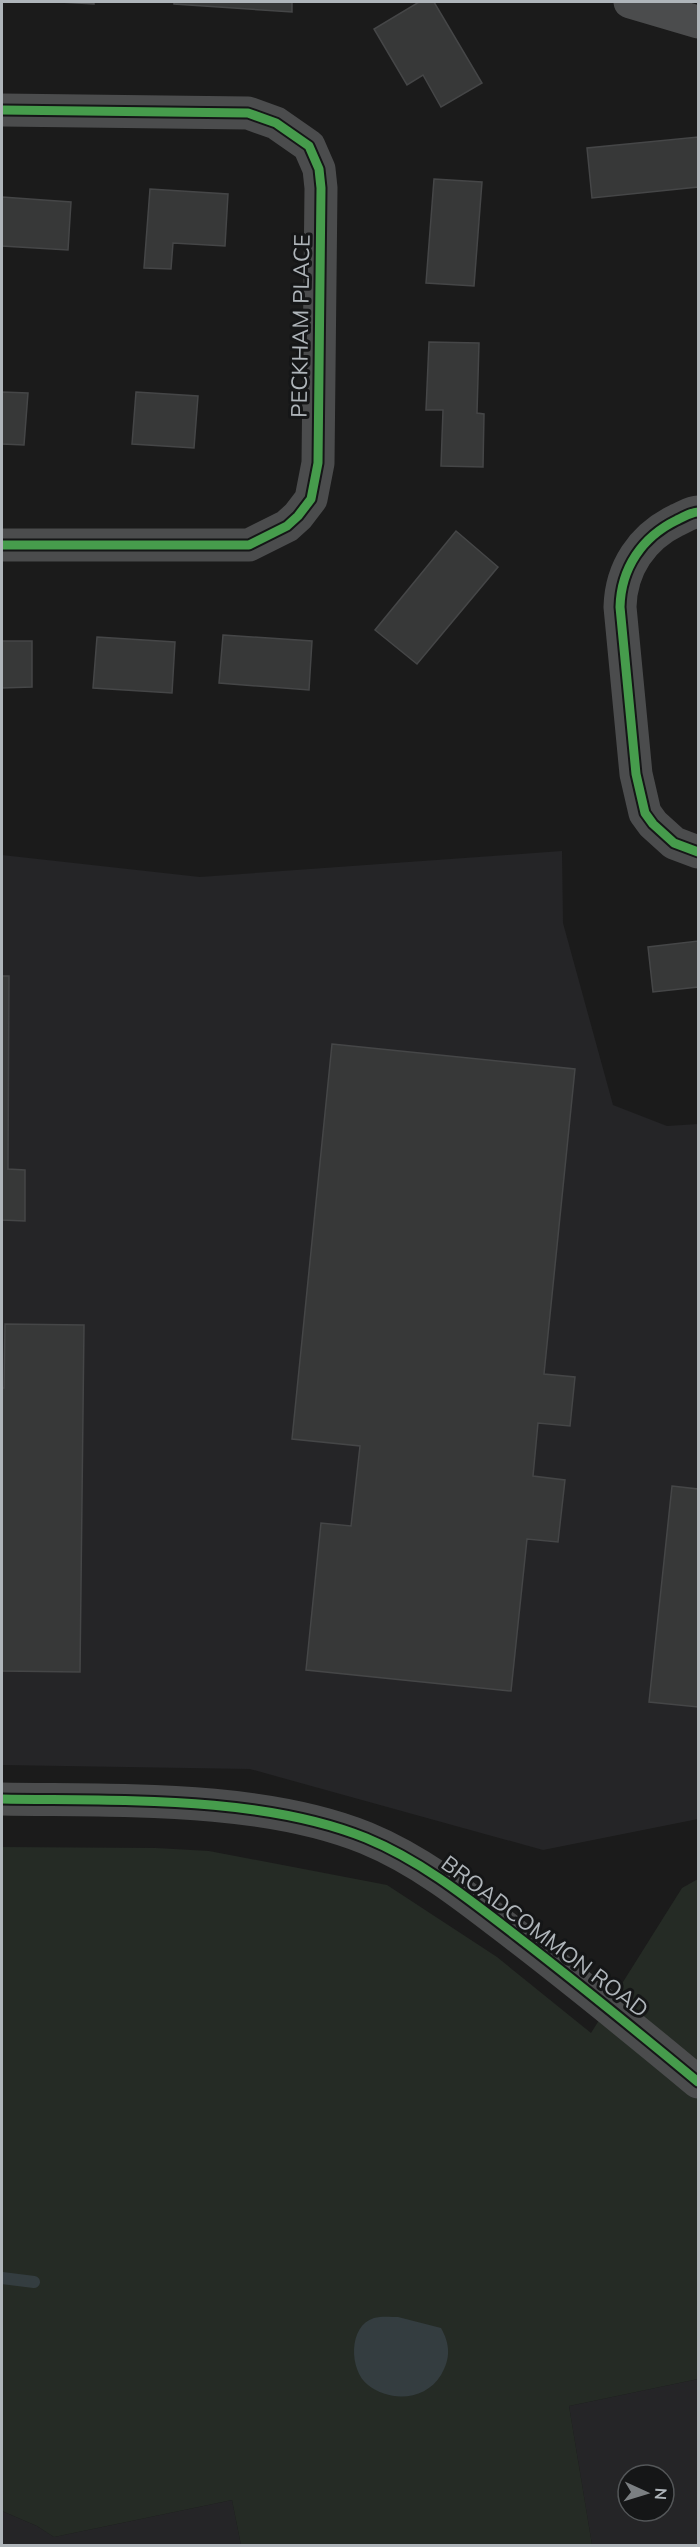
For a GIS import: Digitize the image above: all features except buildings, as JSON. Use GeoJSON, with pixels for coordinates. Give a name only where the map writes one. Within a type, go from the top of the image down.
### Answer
{"type":"FeatureCollection","features":[{"type":"Feature","properties":{"kind":"street"},"geometry":{"type":"LineString","coordinates":[[630,2],[699,22]]}},
{"type":"Feature","properties":{"kind":"street","name":"PECKHAM PLACE"},"geometry":{"type":"LineString","coordinates":[[2,110],[248,113],[276,123],[309,146],[320,169],[321,188],[318,463],[311,499],[298,516],[287,526],[249,545],[2,545]]}},
{"type":"Feature","properties":{"kind":"street"},"geometry":{"type":"LineString","coordinates":[[699,512],[658,530],[637,554],[627,568],[621,590],[620,607],[636,774],[645,813],[653,824],[674,843],[699,852]]}},
{"type":"Feature","properties":{"kind":"street","name":"BROADCOMMON ROAD"},"geometry":{"type":"LineString","coordinates":[[2,1799],[149,1801],[223,1807],[299,1819],[365,1838],[423,1868],[476,1904],[589,1991],[699,2082]]}},
{"type":"Feature","properties":{"kind":"shaded area"},"geometry":{"type":"Polygon","coordinates":[[[562,851],[563,923],[613,1105],[667,1126],[698,1124],[698,1819],[543,1850],[250,1769],[2,1765],[2,855],[200,877],[562,851]]]}},
{"type":"Feature","properties":{"kind":"shaded area"},"geometry":{"type":"Polygon","coordinates":[[[2,1847],[156,1848],[209,1851],[387,1885],[497,1957],[591,2033],[682,1888],[698,1879],[698,2379],[569,2406],[592,2545],[241,2545],[232,2500],[54,2537],[37,2526],[2,2511],[2,1847]]]}},
{"type":"Feature","properties":{"kind":"shaded area"},"geometry":{"type":"Polygon","coordinates":[[[377,2317],[398,2317],[441,2328],[448,2345],[448,2357],[441,2375],[426,2390],[408,2396],[387,2395],[368,2385],[357,2369],[355,2359],[356,2339],[365,2323],[377,2317]]]}},
{"type":"Feature","properties":{"kind":"shaded area"},"geometry":{"type":"Polygon","coordinates":[[[698,2379],[698,2545],[592,2545],[569,2406],[698,2379]]]}},
{"type":"Feature","properties":{"kind":"shaded area"},"geometry":{"type":"Polygon","coordinates":[[[232,2500],[241,2545],[2,2545],[2,2511],[37,2526],[54,2537],[232,2500]]]}},
{"type":"Feature","properties":{"kind":"waterway"},"geometry":{"type":"LineString","coordinates":[[2,2278],[34,2282]]}},
{"type":"Feature","properties":{"kind":"cycle path"},"geometry":{"type":"LineString","coordinates":[[2,110],[248,113],[276,123],[309,146],[319,169],[321,188],[318,463],[311,499],[298,516],[287,526],[249,545],[2,545]]}},
{"type":"Feature","properties":{"kind":"cycle path"},"geometry":{"type":"LineString","coordinates":[[698,512],[665,527],[644,545],[636,555],[624,579],[620,607],[636,774],[645,813],[653,824],[674,843],[698,852]]}},
{"type":"Feature","properties":{"kind":"cycle path"},"geometry":{"type":"LineString","coordinates":[[2,1799],[139,1801],[234,1807],[325,1824],[366,1838],[407,1858],[464,1895],[698,2082]]}}]}
